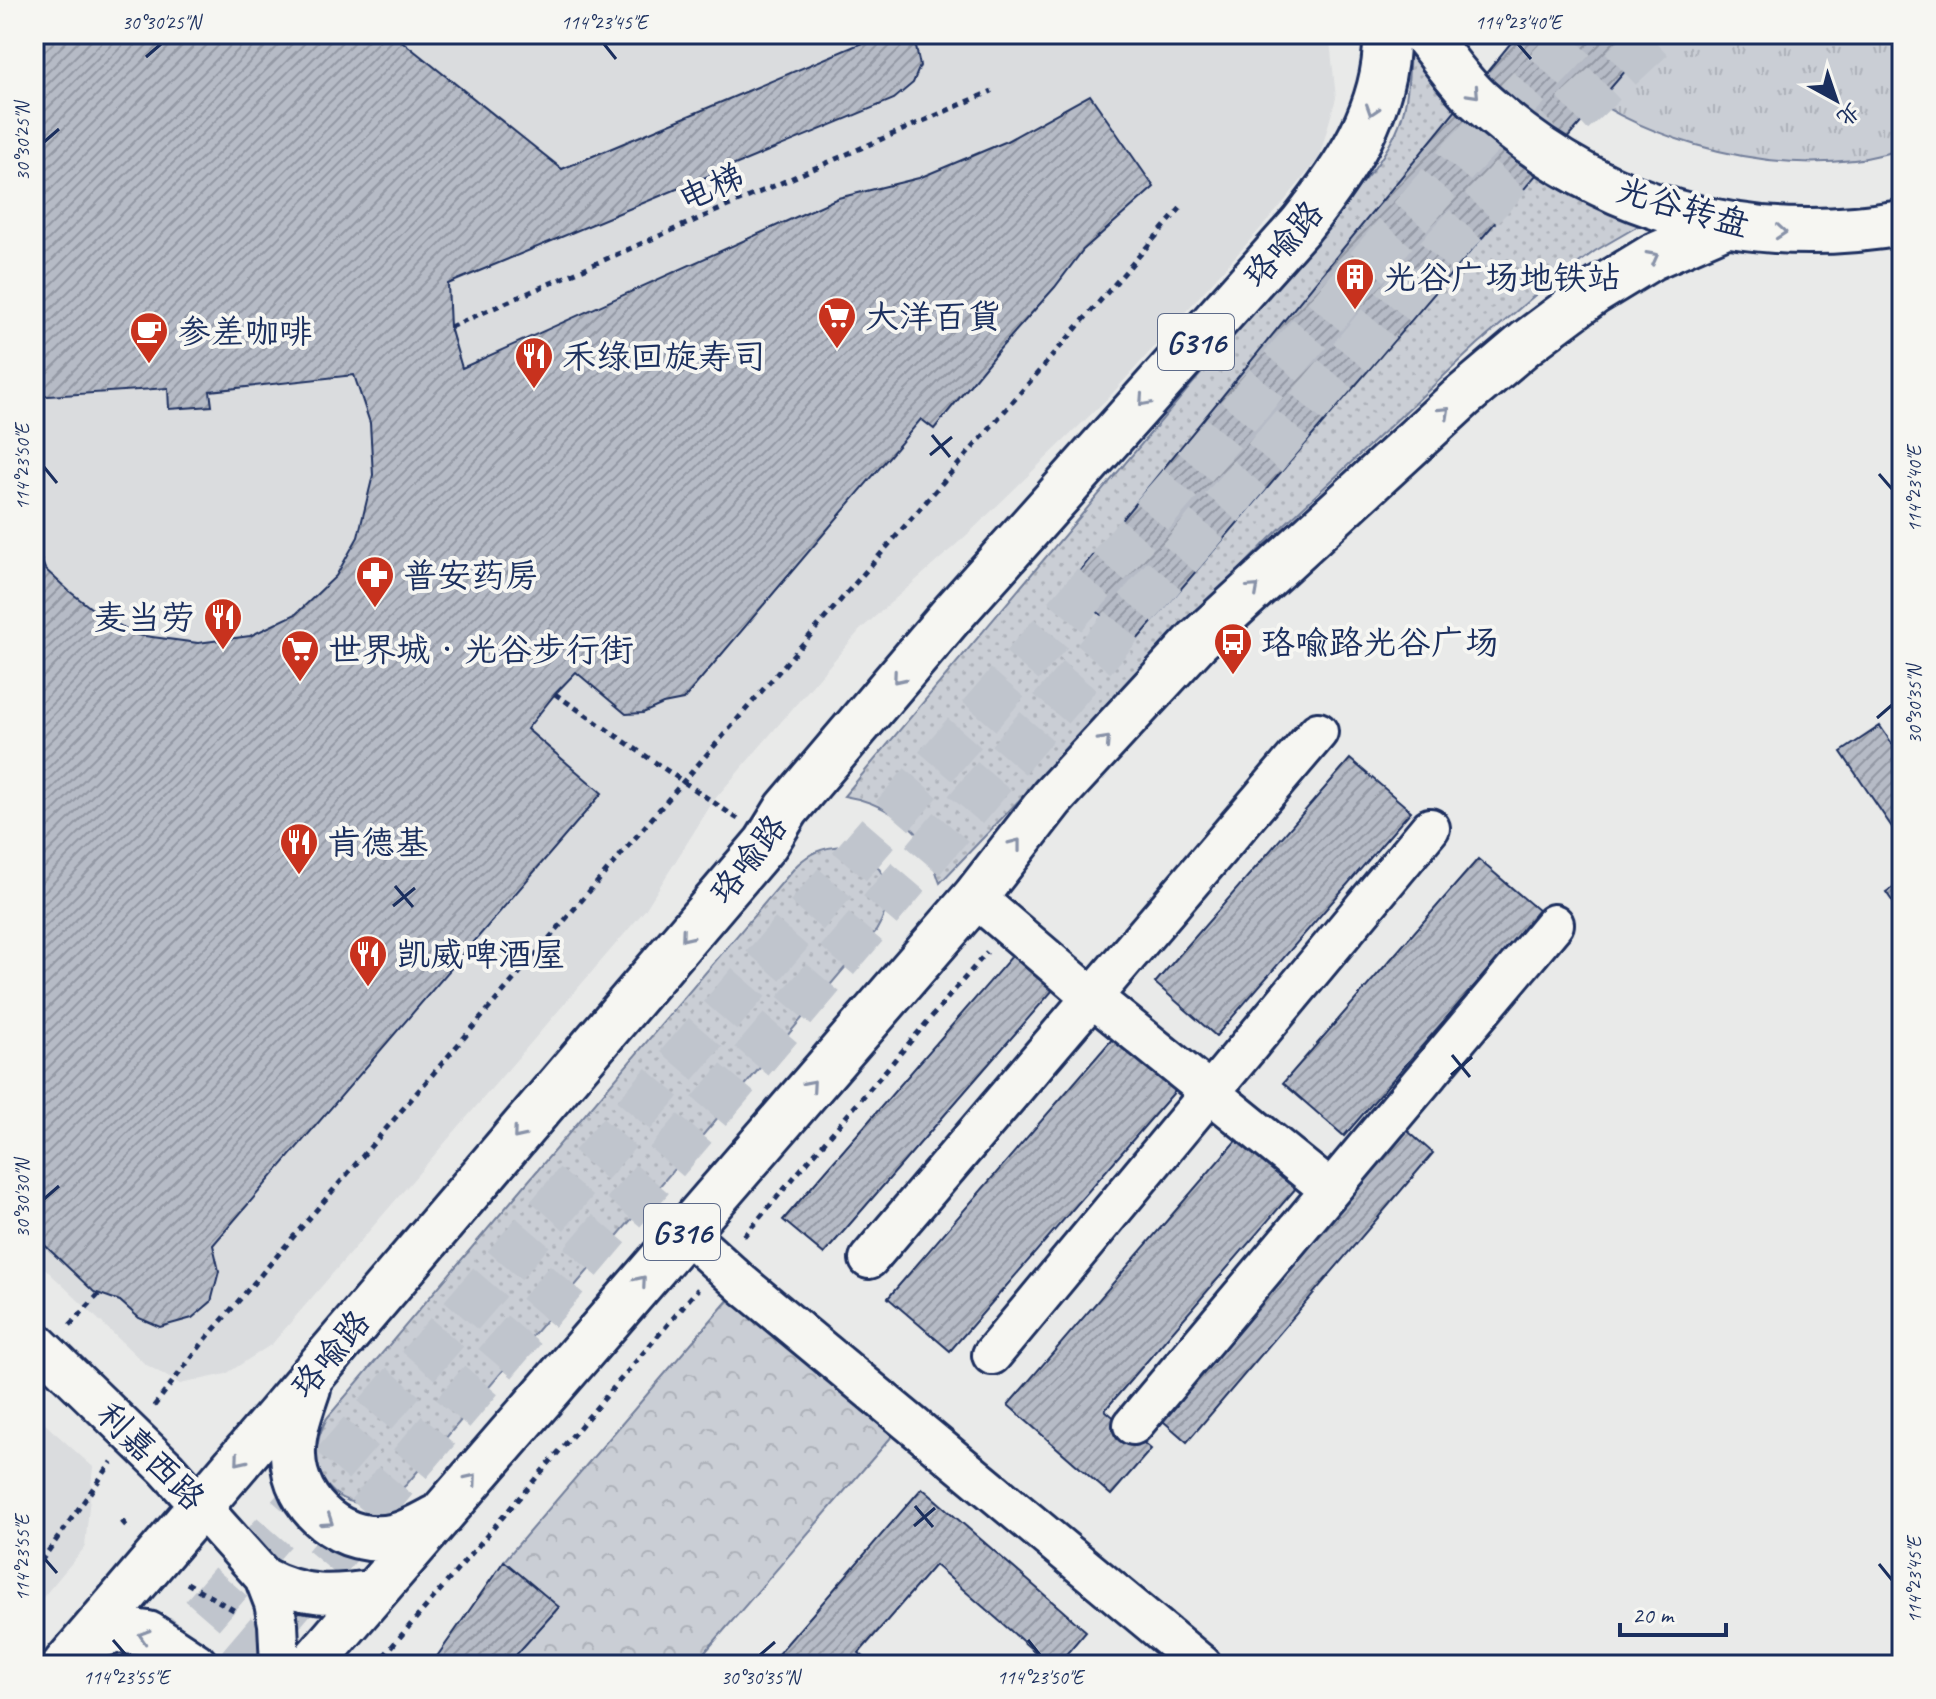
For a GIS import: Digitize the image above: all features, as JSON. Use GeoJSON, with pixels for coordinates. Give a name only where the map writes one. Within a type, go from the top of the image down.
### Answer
{"type":"FeatureCollection","features":[{"type":"Feature","properties":{"kind":"highway","name":"珞喻路"},"geometry":{"type":"LineString","coordinates":[[77,1652],[766,843],[787,809],[949,618],[1301,225],[1339,178],[1371,117],[1387,58],[1386,34]]}},
{"type":"Feature","properties":{"kind":"highway","name":"光谷转盘"},"geometry":{"type":"LineString","coordinates":[[1424,34],[1477,98],[1550,157],[1633,200],[1723,226],[1789,233],[1855,231],[1902,223]]}},
{"type":"Feature","properties":{"kind":"highway","name":"G316"},"geometry":{"type":"LineString","coordinates":[[311,1665],[975,897],[1052,798],[1197,641],[1461,398],[1526,343],[1593,293],[1652,257],[1723,226]]}},
{"type":"Feature","properties":{"kind":"highway"},"geometry":{"type":"LineString","coordinates":[[313,1374],[295,1431],[292,1453],[298,1484],[315,1511],[331,1525],[351,1534],[372,1538],[393,1537],[443,1514]]}},
{"type":"Feature","properties":{"kind":"highway"},"geometry":{"type":"LineString","coordinates":[[77,1652],[118,1630],[148,1634],[195,1665]]}},
{"type":"Feature","properties":{"kind":"street"},"geometry":{"type":"LineString","coordinates":[[869,1259],[1318,732]]}},
{"type":"Feature","properties":{"kind":"street"},"geometry":{"type":"LineString","coordinates":[[992,1355],[1430,828]]}},
{"type":"Feature","properties":{"kind":"street"},"geometry":{"type":"LineString","coordinates":[[975,897],[1092,997],[1329,1189]]}},
{"type":"Feature","properties":{"kind":"street"},"geometry":{"type":"LineString","coordinates":[[1133,1425],[1554,924]]}},
{"type":"Feature","properties":{"kind":"street"},"geometry":{"type":"LineString","coordinates":[[684,1231],[1182,1659]]}},
{"type":"Feature","properties":{"kind":"street","name":"利嘉西路"},"geometry":{"type":"LineString","coordinates":[[34,1340],[202,1505],[264,1577]]}},
{"type":"Feature","properties":{"kind":"street"},"geometry":{"type":"LineString","coordinates":[[264,1577],[288,1589],[311,1594],[376,1589]]}},
{"type":"Feature","properties":{"kind":"street"},"geometry":{"type":"LineString","coordinates":[[264,1577],[278,1624],[280,1665]]}},
{"type":"Feature","properties":{"kind":"path","name":"电梯"},"geometry":{"type":"LineString","coordinates":[[450,327],[992,91]]}},
{"type":"Feature","properties":{"kind":"path"},"geometry":{"type":"LineString","coordinates":[[34,1571],[131,1435],[205,1340],[1184,204]]}},
{"type":"Feature","properties":{"kind":"path"},"geometry":{"type":"LineString","coordinates":[[555,694],[734,816],[766,843]]}},
{"type":"Feature","properties":{"kind":"path"},"geometry":{"type":"LineString","coordinates":[[376,1665],[1009,926]]}},
{"type":"Feature","properties":{"kind":"path"},"geometry":{"type":"LineString","coordinates":[[122,1521],[173,1575],[262,1626],[278,1624]]}},
{"type":"Feature","properties":{"kind":"shaded area","name":"世界城．光谷步行街"},"geometry":{"type":"Polygon","coordinates":[[[34,34],[1327,34],[1330,41],[1336,98],[1319,158],[1278,209],[1111,395],[969,533],[860,630],[714,800],[645,910],[272,1344],[226,1374],[180,1384],[145,1364],[34,1258],[34,34]]]}},
{"type":"Feature","properties":{"kind":"shaded area"},"geometry":{"type":"Polygon","coordinates":[[[34,1414],[93,1467],[85,1547],[34,1608],[34,1414]]]}},
{"type":"Feature","properties":{"kind":"green space"},"geometry":{"type":"Polygon","coordinates":[[[1515,34],[1902,34],[1902,150],[1854,160],[1815,162],[1735,155],[1696,145],[1657,132],[1586,96],[1555,73],[1515,34]]]}},
{"type":"Feature","properties":{"kind":"green space"},"geometry":{"type":"Polygon","coordinates":[[[1410,42],[1513,153],[1551,183],[1645,222],[1595,251],[1534,296],[1478,344],[1270,538],[940,883],[930,853],[915,831],[881,808],[844,796],[1373,170],[1400,124],[1407,95],[1410,42]]]}},
{"type":"Feature","properties":{"kind":"green space"},"geometry":{"type":"Polygon","coordinates":[[[841,846],[868,858],[884,878],[887,902],[876,931],[406,1485],[387,1498],[367,1503],[349,1501],[334,1493],[323,1479],[317,1462],[318,1441],[327,1418],[797,865],[817,851],[841,846]]]}},
{"type":"Feature","properties":{"kind":"green space"},"geometry":{"type":"Polygon","coordinates":[[[742,1284],[906,1420],[694,1665],[507,1665],[558,1607],[504,1561],[742,1284]]]}},
{"type":"Feature","properties":{"kind":"building","name":"世界城．光谷步行街"},"geometry":{"type":"Polygon","coordinates":[[[34,34],[397,34],[398,38],[562,169],[869,40],[901,35],[916,47],[920,66],[913,83],[894,99],[448,284],[450,327],[462,368],[838,198],[919,178],[1005,142],[1090,95],[1154,187],[1083,250],[934,429],[921,419],[683,700],[643,713],[626,714],[576,672],[555,694],[527,729],[602,793],[213,1245],[219,1271],[211,1302],[192,1318],[160,1327],[139,1318],[120,1301],[94,1292],[34,1235],[34,542],[45,569],[69,591],[100,615],[137,635],[198,643],[250,636],[296,614],[336,576],[358,537],[373,475],[370,423],[354,375],[210,391],[212,406],[169,409],[168,388],[34,397],[34,34]]]}},
{"type":"Feature","properties":{"kind":"building","name":"光谷广场地铁站"},"geometry":{"type":"Polygon","coordinates":[[[1518,34],[1657,34],[1137,640],[1065,589],[1518,34]]]}},
{"type":"Feature","properties":{"kind":"building"},"geometry":{"type":"Polygon","coordinates":[[[1880,726],[1902,758],[1902,842],[1841,752],[1880,726]]]}},
{"type":"Feature","properties":{"kind":"building"},"geometry":{"type":"Polygon","coordinates":[[[1350,759],[1411,811],[1216,1036],[1155,983],[1350,759]]]}},
{"type":"Feature","properties":{"kind":"building"},"geometry":{"type":"Polygon","coordinates":[[[1478,859],[1539,911],[1344,1136],[1283,1083],[1478,859]]]}},
{"type":"Feature","properties":{"kind":"building"},"geometry":{"type":"Polygon","coordinates":[[[1902,881],[1902,915],[1886,892],[1902,881]]]}},
{"type":"Feature","properties":{"kind":"building"},"geometry":{"type":"Polygon","coordinates":[[[1032,933],[1072,968],[824,1254],[783,1220],[1032,933]]]}},
{"type":"Feature","properties":{"kind":"building"},"geometry":{"type":"Polygon","coordinates":[[[1127,1022],[1189,1075],[950,1351],[888,1298],[1127,1022]]]}},
{"type":"Feature","properties":{"kind":"building"},"geometry":{"type":"Polygon","coordinates":[[[1251,1123],[1309,1173],[1105,1410],[1151,1449],[1111,1495],[1008,1405],[1251,1123]]]}},
{"type":"Feature","properties":{"kind":"building"},"geometry":{"type":"Polygon","coordinates":[[[1402,1126],[1433,1153],[1187,1442],[1156,1415],[1402,1126]]]}},
{"type":"Feature","properties":{"kind":"building"},"geometry":{"type":"Polygon","coordinates":[[[922,1488],[1086,1631],[1057,1665],[1050,1665],[935,1565],[859,1653],[873,1665],[790,1665],[778,1654],[922,1488]]]}},
{"type":"Feature","properties":{"kind":"building"},"geometry":{"type":"Polygon","coordinates":[[[504,1561],[559,1607],[507,1665],[431,1665],[504,1561]]]}},
{"type":"Feature","properties":{"kind":"tunnel"},"geometry":{"type":"LineString","coordinates":[[159,1665],[1461,158],[1580,34]]}},
{"type":"Feature","properties":{"kind":"tunnel"},"geometry":{"type":"LineString","coordinates":[[239,1665],[1429,264],[1553,132],[1658,34]]}},
{"type":"Feature","properties":{"kind":"place","name":"光谷广场地铁站"},"geometry":{"type":"Point","coordinates":[1355,311]}},
{"type":"Feature","properties":{"kind":"place","name":"大洋百貨"},"geometry":{"type":"Point","coordinates":[837,350]}},
{"type":"Feature","properties":{"kind":"place","name":"参差咖啡"},"geometry":{"type":"Point","coordinates":[149,365]}},
{"type":"Feature","properties":{"kind":"place","name":"禾绿回旋寿司"},"geometry":{"type":"Point","coordinates":[534,390]}},
{"type":"Feature","properties":{"kind":"place","name":"普安药房"},"geometry":{"type":"Point","coordinates":[375,609]}},
{"type":"Feature","properties":{"kind":"place","name":"麦当劳"},"geometry":{"type":"Point","coordinates":[223,651]}},
{"type":"Feature","properties":{"kind":"place","name":"珞喻路光谷广场"},"geometry":{"type":"Point","coordinates":[1233,676]}},
{"type":"Feature","properties":{"kind":"place","name":"世界城．光谷步行街"},"geometry":{"type":"Point","coordinates":[300,683]}},
{"type":"Feature","properties":{"kind":"place","name":"肯德基"},"geometry":{"type":"Point","coordinates":[299,876]}},
{"type":"Feature","properties":{"kind":"place","name":"凯威啤酒屋"},"geometry":{"type":"Point","coordinates":[368,988]}}]}
